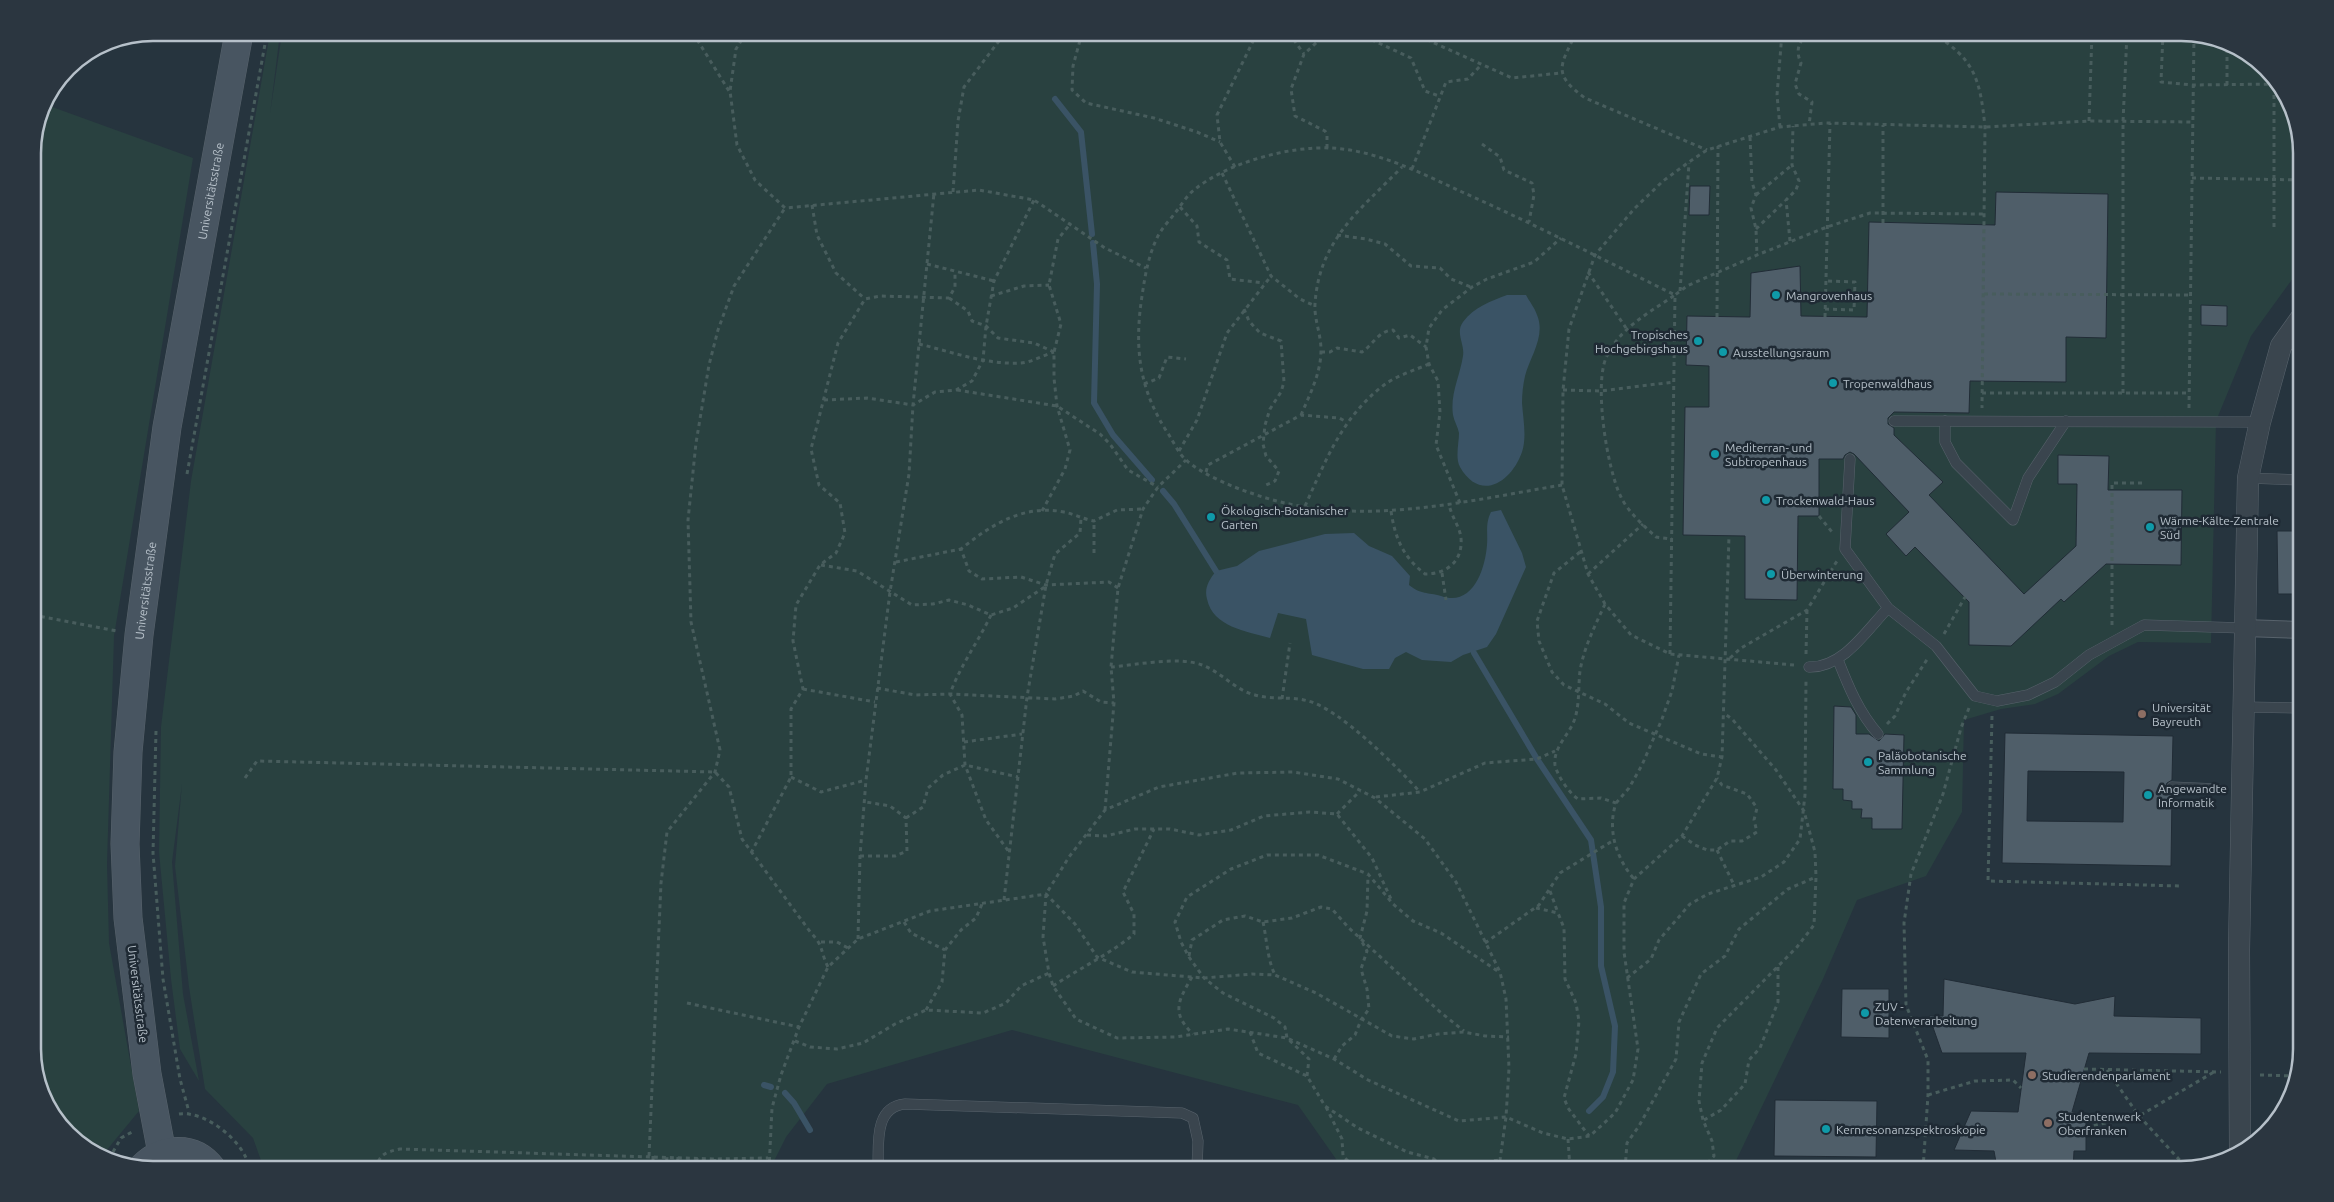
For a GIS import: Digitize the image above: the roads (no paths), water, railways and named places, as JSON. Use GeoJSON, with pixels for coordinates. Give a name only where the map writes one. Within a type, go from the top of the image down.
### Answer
{"type":"FeatureCollection","features":[{"type":"Feature","properties":{"kind":"main road","name":"Universitätsstraße"},"geometry":{"type":"LineString","coordinates":[[153,1160],[147,1074],[128,918],[125,844],[128,752],[140,635],[167,427],[237,41]]}},
{"type":"Feature","properties":{"kind":"main road"},"geometry":{"type":"LineString","coordinates":[[153,1160],[175,1151],[188,1153],[203,1161]]}},
{"type":"Feature","properties":{"kind":"street"},"geometry":{"type":"LineString","coordinates":[[2240,1144],[2238,1074],[2248,478],[2260,422],[2281,346],[2293,329]]}},
{"type":"Feature","properties":{"kind":"street"},"geometry":{"type":"LineString","coordinates":[[2244,628],[2293,630]]}},
{"type":"Feature","properties":{"kind":"lane"},"geometry":{"type":"LineString","coordinates":[[1894,421],[2260,422]]}},
{"type":"Feature","properties":{"kind":"lane"},"geometry":{"type":"LineString","coordinates":[[1945,421],[1944,442],[1956,463],[2013,520],[2028,478],[2066,421]]}},
{"type":"Feature","properties":{"kind":"lane"},"geometry":{"type":"LineString","coordinates":[[1850,459],[1845,549],[1888,608],[1936,646],[1975,696],[1997,701],[2028,695],[2054,682],[2089,654],[2144,625],[2244,628]]}},
{"type":"Feature","properties":{"kind":"lane"},"geometry":{"type":"LineString","coordinates":[[2248,478],[2293,480]]}},
{"type":"Feature","properties":{"kind":"lane"},"geometry":{"type":"LineString","coordinates":[[1808,667],[1823,668],[1838,660],[1888,608]]}},
{"type":"Feature","properties":{"kind":"lane"},"geometry":{"type":"LineString","coordinates":[[1838,660],[1853,699],[1878,734]]}},
{"type":"Feature","properties":{"kind":"lane"},"geometry":{"type":"LineString","coordinates":[[2243,707],[2293,708]]}},
{"type":"Feature","properties":{"kind":"lane"},"geometry":{"type":"LineString","coordinates":[[2172,787],[2217,789]]}},
{"type":"Feature","properties":{"kind":"lane"},"geometry":{"type":"LineString","coordinates":[[878,1161],[879,1129],[882,1118],[896,1105],[905,1104],[1182,1113],[1193,1118],[1197,1128],[1198,1161]]}},
{"type":"Feature","properties":{"kind":"water"},"geometry":{"type":"Polygon","coordinates":[[[1507,295],[1526,295],[1536,312],[1540,331],[1523,386],[1524,434],[1522,452],[1517,463],[1503,480],[1486,486],[1477,484],[1468,478],[1460,467],[1458,459],[1459,433],[1452,407],[1463,356],[1460,330],[1463,322],[1472,312],[1489,302],[1507,295]]]}},
{"type":"Feature","properties":{"kind":"water"},"geometry":{"type":"Polygon","coordinates":[[[1501,510],[1522,553],[1526,567],[1496,634],[1487,647],[1463,655],[1451,662],[1422,660],[1406,652],[1395,658],[1389,669],[1363,669],[1312,655],[1306,619],[1278,613],[1270,638],[1241,630],[1223,622],[1210,608],[1207,599],[1206,591],[1208,584],[1216,571],[1237,566],[1259,551],[1325,534],[1354,533],[1369,546],[1392,556],[1410,576],[1409,585],[1414,588],[1425,593],[1452,598],[1461,596],[1469,592],[1480,575],[1486,555],[1489,516],[1491,512],[1501,510]]]}},
{"type":"Feature","properties":{"kind":"waterway"},"geometry":{"type":"LineString","coordinates":[[1055,99],[1081,132],[1092,234]]}},
{"type":"Feature","properties":{"kind":"waterway"},"geometry":{"type":"LineString","coordinates":[[1093,243],[1097,284],[1094,403],[1113,435],[1152,480]]}},
{"type":"Feature","properties":{"kind":"waterway"},"geometry":{"type":"LineString","coordinates":[[1163,491],[1174,504],[1216,571]]}},
{"type":"Feature","properties":{"kind":"waterway"},"geometry":{"type":"LineString","coordinates":[[1474,653],[1537,759],[1591,840],[1601,907],[1601,966],[1615,1026],[1613,1072],[1603,1097],[1589,1111]]}},
{"type":"Feature","properties":{"kind":"waterway"},"geometry":{"type":"LineString","coordinates":[[764,1085],[771,1087]]}},
{"type":"Feature","properties":{"kind":"waterway"},"geometry":{"type":"LineString","coordinates":[[785,1093],[794,1103],[810,1130]]}},
{"type":"Feature","properties":{"kind":"place","name":"Mangrovenhaus"},"geometry":{"type":"Point","coordinates":[1776,295]}},
{"type":"Feature","properties":{"kind":"place","name":"Tropisches Hochgebirgshaus"},"geometry":{"type":"Point","coordinates":[1698,341]}},
{"type":"Feature","properties":{"kind":"place","name":"Ausstellungsraum"},"geometry":{"type":"Point","coordinates":[1723,352]}},
{"type":"Feature","properties":{"kind":"place","name":"Tropenwaldhaus"},"geometry":{"type":"Point","coordinates":[1833,383]}},
{"type":"Feature","properties":{"kind":"place","name":"Mediterran- und Subtropenhaus"},"geometry":{"type":"Point","coordinates":[1715,454]}},
{"type":"Feature","properties":{"kind":"place","name":"Trockenwald-Haus"},"geometry":{"type":"Point","coordinates":[1766,500]}},
{"type":"Feature","properties":{"kind":"place","name":"Ökologisch-Botanischer Garten"},"geometry":{"type":"Point","coordinates":[1211,517]}},
{"type":"Feature","properties":{"kind":"place","name":"Wärme-Kälte-Zentrale Süd"},"geometry":{"type":"Point","coordinates":[2150,527]}},
{"type":"Feature","properties":{"kind":"place","name":"Überwinterung"},"geometry":{"type":"Point","coordinates":[1771,574]}},
{"type":"Feature","properties":{"kind":"place","name":"Universität Bayreuth"},"geometry":{"type":"Point","coordinates":[2142,714]}},
{"type":"Feature","properties":{"kind":"place","name":"Paläobotanische Sammlung"},"geometry":{"type":"Point","coordinates":[1868,762]}},
{"type":"Feature","properties":{"kind":"place","name":"Angewandte Informatik"},"geometry":{"type":"Point","coordinates":[2148,795]}},
{"type":"Feature","properties":{"kind":"place","name":"ZUV - Datenverarbeitung"},"geometry":{"type":"Point","coordinates":[1865,1013]}},
{"type":"Feature","properties":{"kind":"place","name":"Studierendenparlament"},"geometry":{"type":"Point","coordinates":[2032,1075]}},
{"type":"Feature","properties":{"kind":"place","name":"Studentenwerk Oberfranken"},"geometry":{"type":"Point","coordinates":[2048,1123]}},
{"type":"Feature","properties":{"kind":"place","name":"Kernresonanzspektroskopie"},"geometry":{"type":"Point","coordinates":[1826,1129]}}]}
